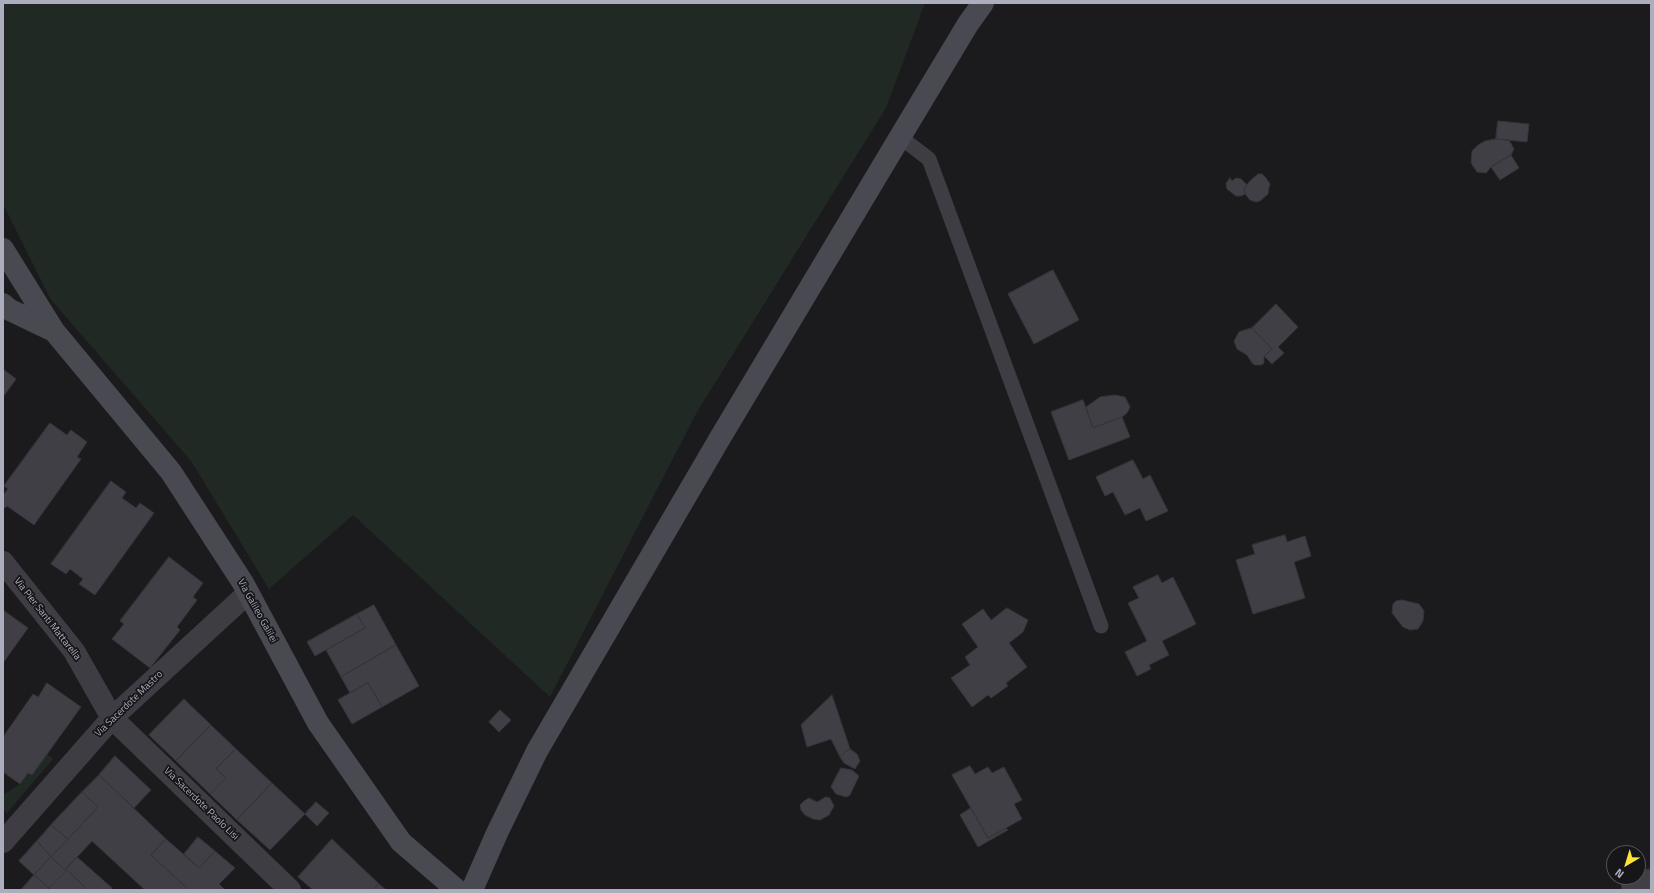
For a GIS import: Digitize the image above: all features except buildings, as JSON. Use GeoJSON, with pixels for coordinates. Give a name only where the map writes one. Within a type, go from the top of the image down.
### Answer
{"type":"FeatureCollection","features":[{"type":"Feature","properties":{"kind":"street"},"geometry":{"type":"LineString","coordinates":[[472,890],[497,833],[537,751],[720,438],[900,136],[968,24],[983,3]]}},
{"type":"Feature","properties":{"kind":"street","name":"Via Galileo Galilei"},"geometry":{"type":"LineString","coordinates":[[3,249],[54,331],[171,472],[248,593],[318,723],[400,842],[457,890]]}},
{"type":"Feature","properties":{"kind":"street"},"geometry":{"type":"LineString","coordinates":[[3,304],[10,310],[54,331]]}},
{"type":"Feature","properties":{"kind":"street","name":"Via Pier Santi Mattarella"},"geometry":{"type":"LineString","coordinates":[[3,562],[74,651],[112,718]]}},
{"type":"Feature","properties":{"kind":"street","name":"Via Sacerdote Mastro"},"geometry":{"type":"LineString","coordinates":[[3,842],[112,718],[248,593]]}},
{"type":"Feature","properties":{"kind":"street","name":"Via Sacerdote Paolo Lisi"},"geometry":{"type":"LineString","coordinates":[[112,718],[290,890]]}},
{"type":"Feature","properties":{"kind":"lane"},"geometry":{"type":"LineString","coordinates":[[900,136],[929,159],[1101,626]]}},
{"type":"Feature","properties":{"kind":"shaded area"},"geometry":{"type":"Polygon","coordinates":[[[3,3],[925,3],[886,108],[697,412],[550,697],[353,515],[269,589],[191,461],[51,300],[3,204],[3,3]]]}},
{"type":"Feature","properties":{"kind":"shaded area"},"geometry":{"type":"Polygon","coordinates":[[[47,754],[53,759],[7,813],[3,809],[3,795],[20,784],[28,773],[32,775],[47,754]]]}}]}
